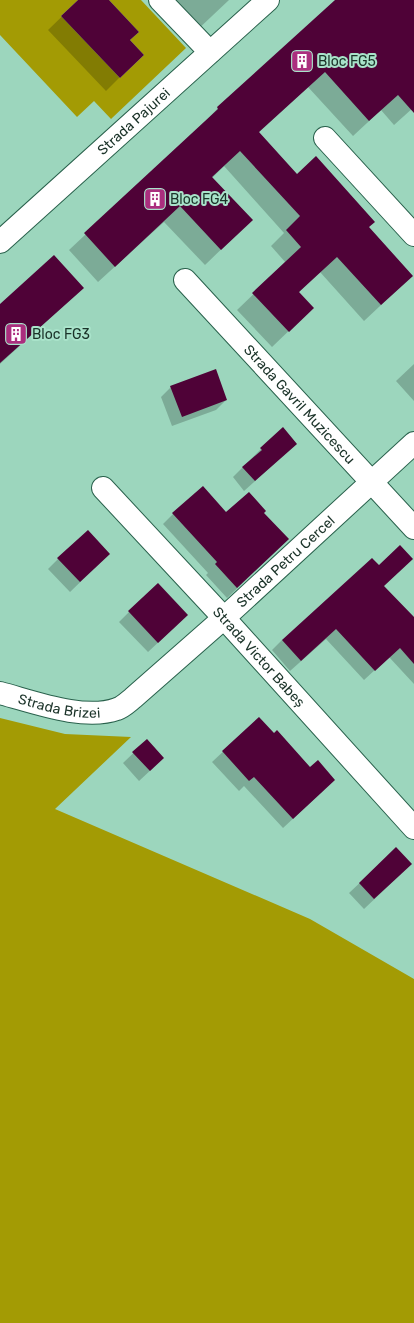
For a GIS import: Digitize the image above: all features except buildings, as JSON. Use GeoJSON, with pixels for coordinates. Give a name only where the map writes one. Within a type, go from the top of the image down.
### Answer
{"type":"FeatureCollection","features":[{"type":"Feature","properties":{"kind":"street"},"geometry":{"type":"LineString","coordinates":[[160,0],[210,52]]}},
{"type":"Feature","properties":{"kind":"street","name":"Strada Pajurei"},"geometry":{"type":"LineString","coordinates":[[0,242],[268,0]]}},
{"type":"Feature","properties":{"kind":"street"},"geometry":{"type":"LineString","coordinates":[[325,138],[414,235]]}},
{"type":"Feature","properties":{"kind":"street","name":"Strada Gavril Muzicescu"},"geometry":{"type":"LineString","coordinates":[[185,280],[414,528]]}},
{"type":"Feature","properties":{"kind":"street","name":"Strada Petru Cercel"},"geometry":{"type":"LineString","coordinates":[[119,708],[224,618],[414,443]]}},
{"type":"Feature","properties":{"kind":"street","name":"Strada Victor Babeș"},"geometry":{"type":"LineString","coordinates":[[103,488],[224,618],[414,828]]}},
{"type":"Feature","properties":{"kind":"street","name":"Strada Brizei"},"geometry":{"type":"LineString","coordinates":[[0,693],[66,710],[86,713],[104,712],[119,708]]}},
{"type":"Feature","properties":{"kind":"shaded area"},"geometry":{"type":"Polygon","coordinates":[[[0,0],[78,0],[61,16],[120,78],[144,55],[130,40],[139,32],[109,0],[141,0],[186,48],[111,119],[94,101],[77,117],[0,35],[0,0]]]}},
{"type":"Feature","properties":{"kind":"shaded area"},"geometry":{"type":"Polygon","coordinates":[[[0,718],[65,734],[131,737],[55,809],[310,919],[414,979],[414,1323],[0,1323],[0,718]]]}},
{"type":"Feature","properties":{"kind":"place","name":"Bloc FG5"},"geometry":{"type":"Point","coordinates":[302,61]}},
{"type":"Feature","properties":{"kind":"place","name":"Bloc FG4"},"geometry":{"type":"Point","coordinates":[155,199]}},
{"type":"Feature","properties":{"kind":"place","name":"Bloc FG3"},"geometry":{"type":"Point","coordinates":[16,334]}}]}
